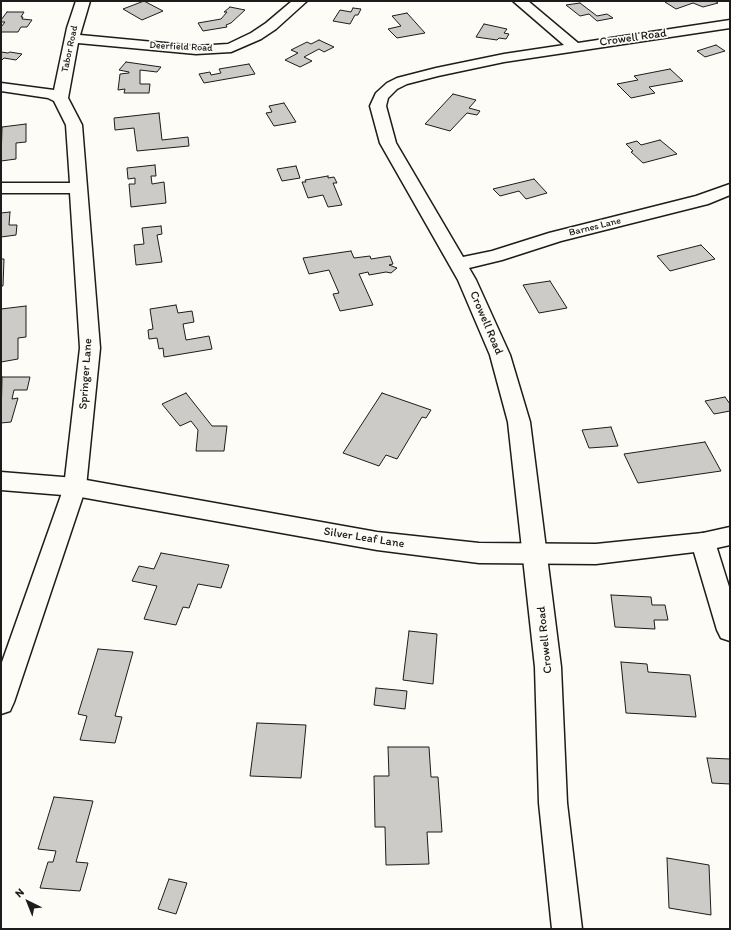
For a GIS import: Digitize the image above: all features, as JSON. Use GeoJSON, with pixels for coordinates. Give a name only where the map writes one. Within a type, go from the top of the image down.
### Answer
{"type":"FeatureCollection","features":[{"type":"Feature","properties":{"kind":"street","name":"Tabor Road"},"geometry":{"type":"LineString","coordinates":[[60,98],[72,38],[83,1]]}},
{"type":"Feature","properties":{"kind":"street","name":"Deerfield Road"},"geometry":{"type":"LineString","coordinates":[[72,38],[196,50],[231,48],[256,36],[271,26],[300,1]]}},
{"type":"Feature","properties":{"kind":"street"},"geometry":{"type":"LineString","coordinates":[[520,1],[575,46]]}},
{"type":"Feature","properties":{"kind":"street","name":"Crowell Road"},"geometry":{"type":"LineString","coordinates":[[567,929],[553,803],[548,667],[519,422],[500,355],[459,264],[388,144],[378,106],[381,96],[385,91],[402,81],[436,72],[504,58],[575,46],[730,24]]}},
{"type":"Feature","properties":{"kind":"street"},"geometry":{"type":"LineString","coordinates":[[1,87],[51,94],[60,98]]}},
{"type":"Feature","properties":{"kind":"street","name":"Springer Lane"},"geometry":{"type":"LineString","coordinates":[[1,702],[75,487],[90,348],[74,125],[60,98]]}},
{"type":"Feature","properties":{"kind":"street"},"geometry":{"type":"LineString","coordinates":[[1,188],[79,188]]}},
{"type":"Feature","properties":{"kind":"street","name":"Barnes Lane"},"geometry":{"type":"LineString","coordinates":[[459,264],[496,256],[555,237],[702,200],[730,189]]}},
{"type":"Feature","properties":{"kind":"street","name":"Silver Leaf Lane"},"geometry":{"type":"LineString","coordinates":[[1,481],[75,487],[377,540],[479,553],[596,554],[703,542],[730,536]]}},
{"type":"Feature","properties":{"kind":"street"},"geometry":{"type":"LineString","coordinates":[[703,542],[730,630]]}},
{"type":"Feature","properties":{"kind":"building"},"geometry":{"type":"Polygon","coordinates":[[[144,1],[163,11],[142,20],[123,9],[144,1]]]}},
{"type":"Feature","properties":{"kind":"building"},"geometry":{"type":"Polygon","coordinates":[[[715,1],[718,3],[703,7],[693,3],[676,9],[665,2],[715,1]]]}},
{"type":"Feature","properties":{"kind":"building"},"geometry":{"type":"Polygon","coordinates":[[[580,3],[597,16],[607,14],[613,18],[597,21],[589,14],[580,16],[566,5],[580,3]]]}},
{"type":"Feature","properties":{"kind":"building"},"geometry":{"type":"Polygon","coordinates":[[[230,7],[245,10],[231,23],[226,25],[227,27],[203,31],[198,23],[221,19],[227,12],[224,12],[230,7]]]}},
{"type":"Feature","properties":{"kind":"building"},"geometry":{"type":"Polygon","coordinates":[[[353,8],[361,9],[358,15],[355,15],[350,24],[333,21],[340,10],[351,12],[353,8]]]}},
{"type":"Feature","properties":{"kind":"building"},"geometry":{"type":"Polygon","coordinates":[[[7,12],[24,12],[21,17],[23,17],[22,19],[32,20],[27,27],[21,27],[18,32],[1,32],[1,27],[5,22],[1,22],[1,20],[7,12]]]}},
{"type":"Feature","properties":{"kind":"building"},"geometry":{"type":"Polygon","coordinates":[[[407,13],[425,33],[397,38],[388,29],[401,26],[392,16],[407,13]]]}},
{"type":"Feature","properties":{"kind":"building"},"geometry":{"type":"Polygon","coordinates":[[[484,24],[507,29],[504,33],[509,34],[506,39],[499,38],[497,40],[476,37],[484,24]]]}},
{"type":"Feature","properties":{"kind":"building"},"geometry":{"type":"Polygon","coordinates":[[[319,40],[334,47],[324,52],[319,49],[304,57],[312,61],[300,67],[285,60],[298,53],[291,50],[307,42],[311,44],[319,40]]]}},
{"type":"Feature","properties":{"kind":"building"},"geometry":{"type":"Polygon","coordinates":[[[716,45],[725,51],[705,57],[697,51],[716,45]]]}},
{"type":"Feature","properties":{"kind":"building"},"geometry":{"type":"Polygon","coordinates":[[[1,52],[22,54],[16,60],[4,58],[1,61],[1,52]]]}},
{"type":"Feature","properties":{"kind":"building"},"geometry":{"type":"Polygon","coordinates":[[[126,62],[161,67],[157,72],[140,70],[140,84],[150,84],[149,93],[124,93],[125,89],[118,90],[120,74],[129,73],[119,70],[126,62]]]}},
{"type":"Feature","properties":{"kind":"building"},"geometry":{"type":"Polygon","coordinates":[[[249,64],[255,74],[204,83],[199,74],[210,72],[211,75],[221,73],[219,69],[249,64]]]}},
{"type":"Feature","properties":{"kind":"building"},"geometry":{"type":"Polygon","coordinates":[[[670,69],[683,81],[649,87],[655,93],[631,98],[617,84],[638,80],[634,76],[670,69]]]}},
{"type":"Feature","properties":{"kind":"building"},"geometry":{"type":"Polygon","coordinates":[[[453,94],[476,100],[469,108],[480,111],[477,115],[467,113],[450,131],[425,124],[453,94]]]}},
{"type":"Feature","properties":{"kind":"building"},"geometry":{"type":"Polygon","coordinates":[[[284,103],[296,122],[274,126],[266,113],[272,112],[269,106],[284,103]]]}},
{"type":"Feature","properties":{"kind":"building"},"geometry":{"type":"Polygon","coordinates":[[[159,113],[162,140],[188,137],[189,146],[137,151],[134,128],[115,130],[114,118],[159,113]]]}},
{"type":"Feature","properties":{"kind":"building"},"geometry":{"type":"Polygon","coordinates":[[[26,124],[26,142],[16,143],[16,159],[1,161],[2,127],[26,124]]]}},
{"type":"Feature","properties":{"kind":"building"},"geometry":{"type":"Polygon","coordinates":[[[660,140],[677,154],[643,163],[631,152],[633,151],[626,144],[637,141],[641,145],[660,140]]]}},
{"type":"Feature","properties":{"kind":"building"},"geometry":{"type":"Polygon","coordinates":[[[155,165],[156,176],[151,176],[152,184],[164,182],[166,203],[131,207],[129,184],[135,184],[135,178],[128,179],[127,168],[155,165]]]}},
{"type":"Feature","properties":{"kind":"building"},"geometry":{"type":"Polygon","coordinates":[[[296,166],[300,178],[282,181],[277,169],[296,166]]]}},
{"type":"Feature","properties":{"kind":"building"},"geometry":{"type":"Polygon","coordinates":[[[328,176],[328,178],[334,177],[337,183],[333,183],[342,205],[328,207],[323,195],[308,198],[302,182],[306,182],[305,180],[328,176]]]}},
{"type":"Feature","properties":{"kind":"building"},"geometry":{"type":"Polygon","coordinates":[[[534,179],[547,193],[526,199],[519,191],[500,196],[493,189],[534,179]]]}},
{"type":"Feature","properties":{"kind":"building"},"geometry":{"type":"Polygon","coordinates":[[[10,212],[9,225],[17,225],[16,235],[1,237],[1,213],[10,212]]]}},
{"type":"Feature","properties":{"kind":"building"},"geometry":{"type":"Polygon","coordinates":[[[161,226],[162,234],[157,235],[162,262],[136,265],[134,245],[144,244],[142,228],[161,226]]]}},
{"type":"Feature","properties":{"kind":"building"},"geometry":{"type":"Polygon","coordinates":[[[701,245],[715,259],[670,271],[657,256],[701,245]]]}},
{"type":"Feature","properties":{"kind":"building"},"geometry":{"type":"Polygon","coordinates":[[[351,251],[354,258],[370,256],[371,259],[390,256],[393,264],[389,265],[397,268],[391,273],[386,272],[369,275],[368,272],[359,274],[373,305],[340,311],[333,294],[339,293],[329,270],[309,274],[303,258],[351,251]]]}},
{"type":"Feature","properties":{"kind":"building"},"geometry":{"type":"Polygon","coordinates":[[[1,259],[4,259],[3,286],[1,286],[1,259]]]}},
{"type":"Feature","properties":{"kind":"building"},"geometry":{"type":"Polygon","coordinates":[[[550,281],[567,308],[539,313],[523,285],[550,281]]]}},
{"type":"Feature","properties":{"kind":"building"},"geometry":{"type":"Polygon","coordinates":[[[176,305],[178,313],[192,311],[194,322],[183,324],[186,340],[209,336],[212,349],[164,357],[163,348],[159,349],[157,338],[149,339],[148,330],[153,329],[150,309],[176,305]]]}},
{"type":"Feature","properties":{"kind":"building"},"geometry":{"type":"Polygon","coordinates":[[[26,306],[26,337],[18,338],[18,359],[1,362],[1,309],[26,306]]]}},
{"type":"Feature","properties":{"kind":"building"},"geometry":{"type":"Polygon","coordinates":[[[2,377],[30,377],[27,390],[14,390],[12,399],[18,398],[11,422],[1,423],[2,377]]]}},
{"type":"Feature","properties":{"kind":"building"},"geometry":{"type":"Polygon","coordinates":[[[186,393],[212,426],[227,426],[224,451],[196,451],[198,430],[191,421],[180,426],[162,404],[186,393]]]}},
{"type":"Feature","properties":{"kind":"building"},"geometry":{"type":"Polygon","coordinates":[[[382,393],[431,410],[426,418],[422,417],[397,459],[386,455],[379,466],[343,453],[382,393]]]}},
{"type":"Feature","properties":{"kind":"building"},"geometry":{"type":"Polygon","coordinates":[[[725,397],[730,404],[730,411],[714,414],[705,401],[725,397]]]}},
{"type":"Feature","properties":{"kind":"building"},"geometry":{"type":"Polygon","coordinates":[[[611,427],[618,446],[589,448],[582,430],[611,427]]]}},
{"type":"Feature","properties":{"kind":"building"},"geometry":{"type":"Polygon","coordinates":[[[705,442],[721,471],[638,483],[624,454],[705,442]]]}},
{"type":"Feature","properties":{"kind":"building"},"geometry":{"type":"Polygon","coordinates":[[[161,553],[229,565],[221,588],[198,584],[189,608],[183,607],[176,625],[144,619],[157,586],[132,581],[139,566],[154,569],[161,553]]]}},
{"type":"Feature","properties":{"kind":"building"},"geometry":{"type":"Polygon","coordinates":[[[611,595],[651,597],[652,605],[665,605],[668,620],[654,620],[655,629],[615,627],[611,595]]]}},
{"type":"Feature","properties":{"kind":"building"},"geometry":{"type":"Polygon","coordinates":[[[409,631],[437,634],[433,684],[403,680],[409,631]]]}},
{"type":"Feature","properties":{"kind":"building"},"geometry":{"type":"Polygon","coordinates":[[[98,649],[133,652],[115,716],[122,717],[115,743],[80,740],[87,716],[78,714],[98,649]]]}},
{"type":"Feature","properties":{"kind":"building"},"geometry":{"type":"Polygon","coordinates":[[[621,662],[647,664],[648,672],[690,675],[696,717],[626,713],[621,662]]]}},
{"type":"Feature","properties":{"kind":"building"},"geometry":{"type":"Polygon","coordinates":[[[376,688],[407,691],[405,709],[374,705],[376,688]]]}},
{"type":"Feature","properties":{"kind":"building"},"geometry":{"type":"Polygon","coordinates":[[[257,723],[306,725],[301,778],[250,776],[257,723]]]}},
{"type":"Feature","properties":{"kind":"building"},"geometry":{"type":"Polygon","coordinates":[[[388,747],[429,747],[431,777],[438,777],[442,832],[427,832],[429,864],[386,865],[385,827],[375,827],[374,776],[389,776],[388,747]]]}},
{"type":"Feature","properties":{"kind":"building"},"geometry":{"type":"Polygon","coordinates":[[[707,758],[730,759],[730,784],[712,783],[707,758]]]}},
{"type":"Feature","properties":{"kind":"building"},"geometry":{"type":"Polygon","coordinates":[[[54,797],[93,801],[76,862],[88,863],[80,891],[40,888],[48,862],[53,862],[56,851],[38,849],[54,797]]]}},
{"type":"Feature","properties":{"kind":"building"},"geometry":{"type":"Polygon","coordinates":[[[667,858],[709,865],[711,915],[669,908],[667,858]]]}},
{"type":"Feature","properties":{"kind":"building"},"geometry":{"type":"Polygon","coordinates":[[[169,879],[187,883],[176,914],[158,909],[169,879]]]}}]}
